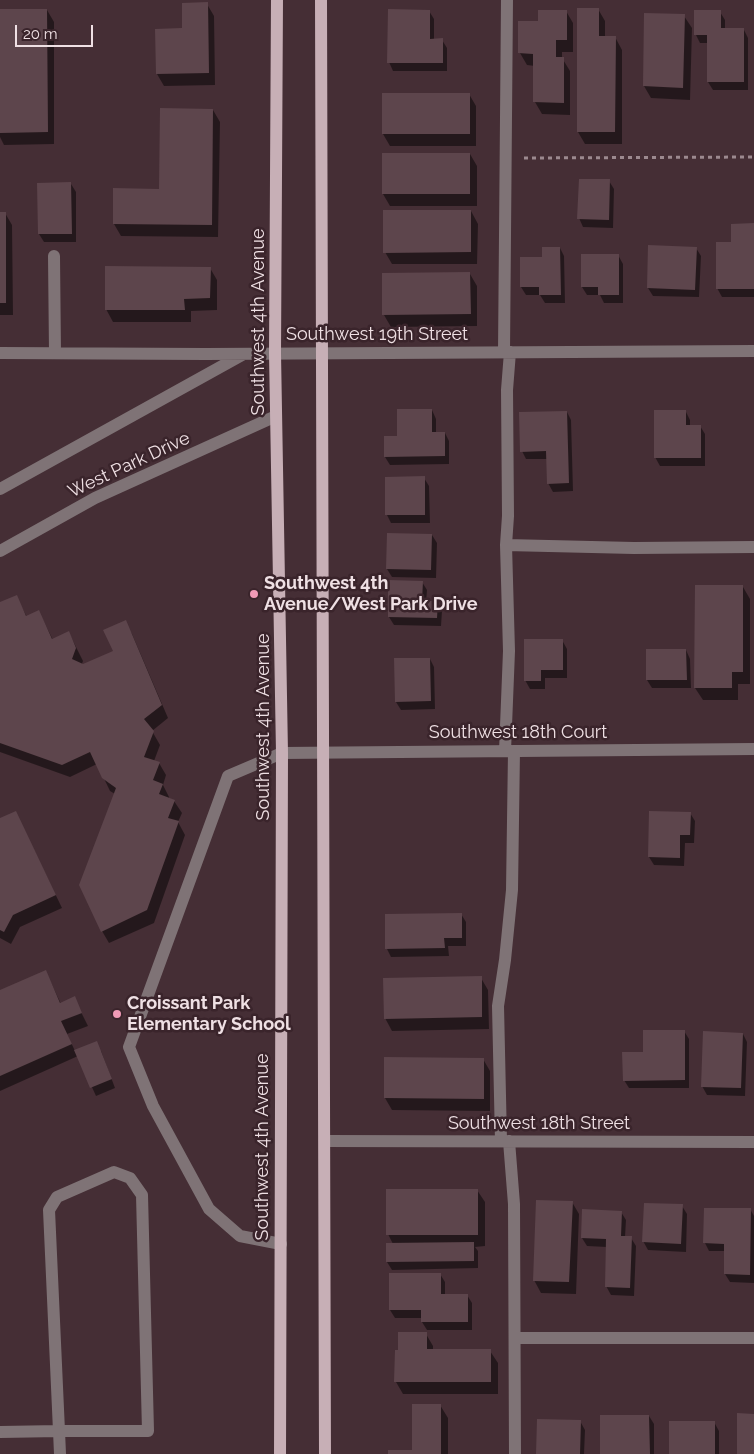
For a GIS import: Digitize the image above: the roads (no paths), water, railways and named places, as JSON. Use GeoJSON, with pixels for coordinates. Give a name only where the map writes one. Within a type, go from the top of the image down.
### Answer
{"type":"FeatureCollection","features":[{"type":"Feature","properties":{"kind":"main road","name":"Southwest 4th Avenue"},"geometry":{"type":"LineString","coordinates":[[278,0],[275,353],[282,753],[280,1454]]}},
{"type":"Feature","properties":{"kind":"main road"},"geometry":{"type":"LineString","coordinates":[[321,0],[325,1454]]}},
{"type":"Feature","properties":{"kind":"street"},"geometry":{"type":"LineString","coordinates":[[507,0],[508,516],[506,544],[512,890],[498,1006],[505,1141],[514,1204],[515,1454]]}},
{"type":"Feature","properties":{"kind":"street"},"geometry":{"type":"LineString","coordinates":[[54,256],[55,353]]}},
{"type":"Feature","properties":{"kind":"street","name":"Southwest 19th Street"},"geometry":{"type":"LineString","coordinates":[[0,353],[244,354],[754,351]]}},
{"type":"Feature","properties":{"kind":"street"},"geometry":{"type":"LineString","coordinates":[[0,489],[244,354]]}},
{"type":"Feature","properties":{"kind":"street","name":"West Park Drive"},"geometry":{"type":"LineString","coordinates":[[0,551],[95,498],[276,416]]}},
{"type":"Feature","properties":{"kind":"street"},"geometry":{"type":"LineString","coordinates":[[506,544],[634,548],[754,548]]}},
{"type":"Feature","properties":{"kind":"street","name":"Southwest 18th Court"},"geometry":{"type":"LineString","coordinates":[[282,753],[754,749]]}},
{"type":"Feature","properties":{"kind":"street"},"geometry":{"type":"LineString","coordinates":[[281,1244],[240,1236],[209,1209],[153,1106],[129,1047],[228,776],[282,753]]}},
{"type":"Feature","properties":{"kind":"street","name":"Southwest 18th Street"},"geometry":{"type":"LineString","coordinates":[[325,1141],[754,1142]]}},
{"type":"Feature","properties":{"kind":"street"},"geometry":{"type":"LineString","coordinates":[[0,1432],[59,1431],[148,1431],[142,1195],[130,1178],[114,1172],[57,1197],[48,1210],[59,1431],[60,1454]]}},
{"type":"Feature","properties":{"kind":"street"},"geometry":{"type":"LineString","coordinates":[[515,1338],[754,1338]]}},
{"type":"Feature","properties":{"kind":"place","name":"Southwest 4th Avenue/West Park Drive"},"geometry":{"type":"Point","coordinates":[254,594]}},
{"type":"Feature","properties":{"kind":"place","name":"Croissant Park Elementary School"},"geometry":{"type":"Point","coordinates":[117,1014]}}]}
